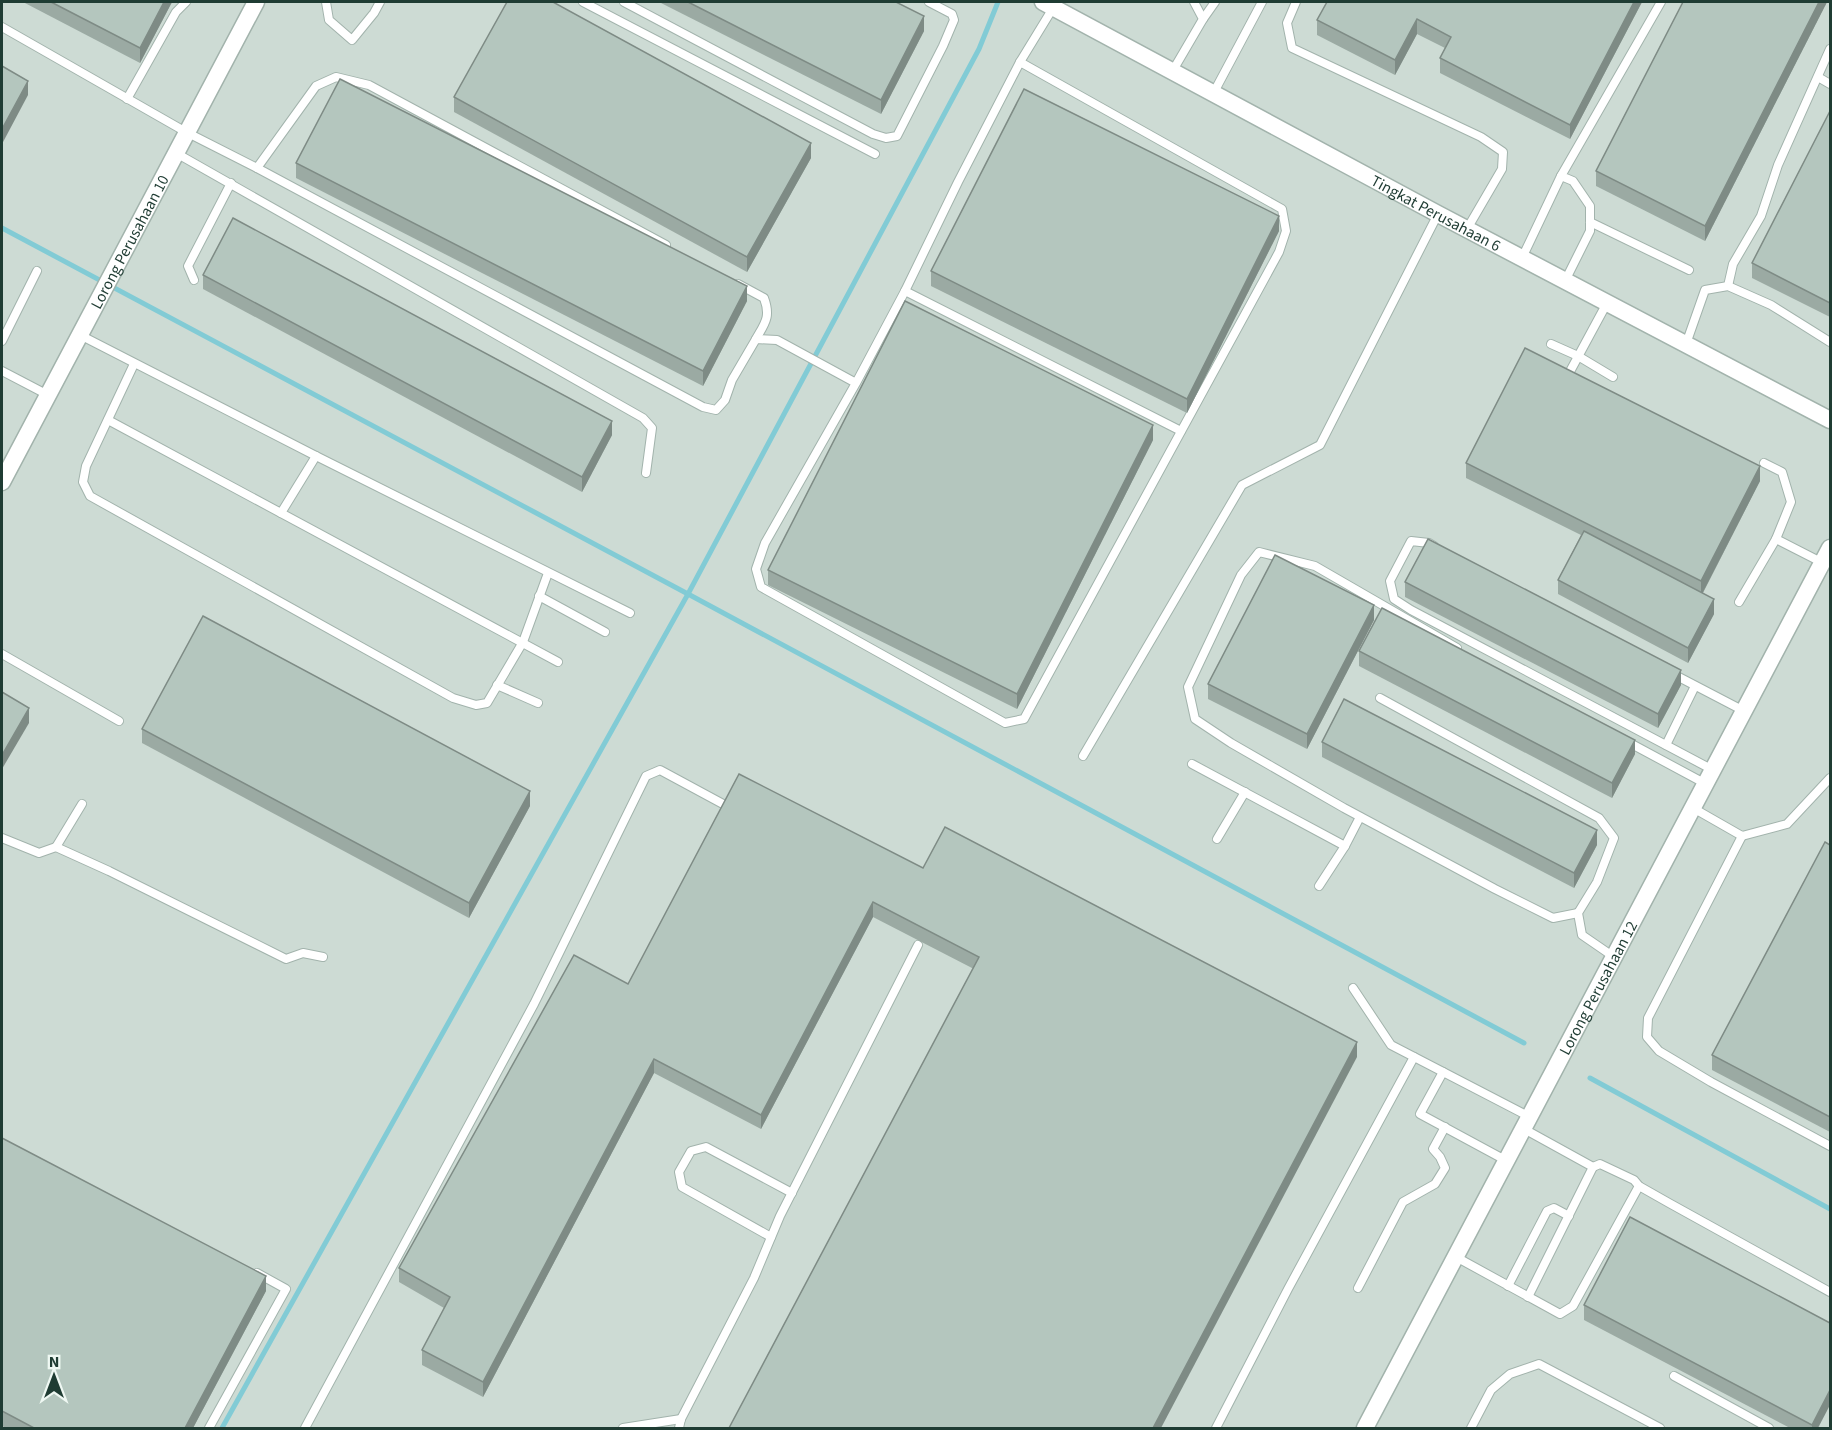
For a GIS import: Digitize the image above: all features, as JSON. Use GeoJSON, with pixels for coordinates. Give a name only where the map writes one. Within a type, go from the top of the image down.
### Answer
{"type":"FeatureCollection","features":[{"type":"Feature","properties":{"kind":"street","name":"Lorong Perusahaan 10"},"geometry":{"type":"LineString","coordinates":[[2,482],[256,2]]}},
{"type":"Feature","properties":{"kind":"street","name":"Tingkat Perusahaan 6"},"geometry":{"type":"LineString","coordinates":[[1048,5],[1830,420]]}},
{"type":"Feature","properties":{"kind":"street","name":"Lorong Perusahaan 12"},"geometry":{"type":"LineString","coordinates":[[1365,1428],[1827,556]]}},
{"type":"Feature","properties":{"kind":"lane"},"geometry":{"type":"LineString","coordinates":[[127,99],[176,12],[186,2]]}},
{"type":"Feature","properties":{"kind":"lane"},"geometry":{"type":"LineString","coordinates":[[326,2],[329,20],[352,40],[380,2]]}},
{"type":"Feature","properties":{"kind":"lane"},"geometry":{"type":"LineString","coordinates":[[583,2],[875,154]]}},
{"type":"Feature","properties":{"kind":"lane"},"geometry":{"type":"LineString","coordinates":[[624,2],[873,134],[886,138],[897,135],[954,20],[952,14],[930,2]]}},
{"type":"Feature","properties":{"kind":"lane"},"geometry":{"type":"LineString","coordinates":[[1194,2],[1203,19]]}},
{"type":"Feature","properties":{"kind":"lane"},"geometry":{"type":"LineString","coordinates":[[1172,72],[1215,2]]}},
{"type":"Feature","properties":{"kind":"lane"},"geometry":{"type":"LineString","coordinates":[[1213,94],[1262,2]]}},
{"type":"Feature","properties":{"kind":"lane"},"geometry":{"type":"LineString","coordinates":[[1296,2],[1287,23],[1292,48],[1481,137],[1503,152],[1502,169],[1467,229]]}},
{"type":"Feature","properties":{"kind":"lane"},"geometry":{"type":"LineString","coordinates":[[1522,258],[1561,176],[1661,2]]}},
{"type":"Feature","properties":{"kind":"lane"},"geometry":{"type":"LineString","coordinates":[[1020,62],[1282,209],[1286,231],[1279,252],[1024,719],[1005,723],[761,587],[756,569],[765,543],[856,383],[905,291],[1048,5]]}},
{"type":"Feature","properties":{"kind":"lane"},"geometry":{"type":"LineString","coordinates":[[2,27],[186,132],[703,407],[716,410],[725,400],[732,380],[767,319],[768,310],[764,298],[733,282]]}},
{"type":"Feature","properties":{"kind":"lane"},"geometry":{"type":"LineString","coordinates":[[1728,286],[1733,264],[1761,216],[1778,165],[1830,49]]}},
{"type":"Feature","properties":{"kind":"lane"},"geometry":{"type":"LineString","coordinates":[[257,168],[316,86],[336,77],[369,85],[671,248]]}},
{"type":"Feature","properties":{"kind":"lane"},"geometry":{"type":"LineString","coordinates":[[1818,77],[1830,84]]}},
{"type":"Feature","properties":{"kind":"lane"},"geometry":{"type":"LineString","coordinates":[[176,153],[644,418],[652,428],[646,473]]}},
{"type":"Feature","properties":{"kind":"lane"},"geometry":{"type":"LineString","coordinates":[[1561,176],[1573,181],[1590,206],[1590,231],[1565,281]]}},
{"type":"Feature","properties":{"kind":"lane"},"geometry":{"type":"LineString","coordinates":[[194,280],[188,266],[231,183]]}},
{"type":"Feature","properties":{"kind":"lane"},"geometry":{"type":"LineString","coordinates":[[1083,756],[1242,485],[1320,445],[1438,214]]}},
{"type":"Feature","properties":{"kind":"lane"},"geometry":{"type":"LineString","coordinates":[[1590,222],[1689,270]]}},
{"type":"Feature","properties":{"kind":"lane"},"geometry":{"type":"LineString","coordinates":[[2,341],[37,271]]}},
{"type":"Feature","properties":{"kind":"lane"},"geometry":{"type":"LineString","coordinates":[[1686,344],[1705,290],[1728,286],[1771,305],[1830,342]]}},
{"type":"Feature","properties":{"kind":"lane"},"geometry":{"type":"LineString","coordinates":[[905,291],[1181,431]]}},
{"type":"Feature","properties":{"kind":"lane"},"geometry":{"type":"LineString","coordinates":[[1567,376],[1607,303]]}},
{"type":"Feature","properties":{"kind":"lane"},"geometry":{"type":"LineString","coordinates":[[80,335],[630,613]]}},
{"type":"Feature","properties":{"kind":"lane"},"geometry":{"type":"LineString","coordinates":[[756,339],[777,340],[856,383]]}},
{"type":"Feature","properties":{"kind":"lane"},"geometry":{"type":"LineString","coordinates":[[1551,344],[1578,356],[1613,377]]}},
{"type":"Feature","properties":{"kind":"lane"},"geometry":{"type":"LineString","coordinates":[[134,364],[86,466],[83,482],[90,496],[453,698],[476,705],[487,703],[523,642],[548,573]]}},
{"type":"Feature","properties":{"kind":"lane"},"geometry":{"type":"LineString","coordinates":[[2,371],[48,395]]}},
{"type":"Feature","properties":{"kind":"lane"},"geometry":{"type":"LineString","coordinates":[[108,420],[558,662]]}},
{"type":"Feature","properties":{"kind":"lane"},"geometry":{"type":"LineString","coordinates":[[281,513],[316,456]]}},
{"type":"Feature","properties":{"kind":"lane"},"geometry":{"type":"LineString","coordinates":[[1739,602],[1776,539],[1791,502],[1782,472],[1764,463]]}},
{"type":"Feature","properties":{"kind":"lane"},"geometry":{"type":"LineString","coordinates":[[1776,539],[1827,556]]}},
{"type":"Feature","properties":{"kind":"lane"},"geometry":{"type":"LineString","coordinates":[[1442,549],[1429,543],[1411,541],[1390,581],[1394,599],[1666,745],[1710,777]]}},
{"type":"Feature","properties":{"kind":"lane"},"geometry":{"type":"LineString","coordinates":[[1463,651],[1315,567],[1259,552],[1241,575],[1188,687],[1195,719],[1231,743],[1360,817],[1495,890],[1553,918],[1578,914]]}},
{"type":"Feature","properties":{"kind":"lane"},"geometry":{"type":"LineString","coordinates":[[539,596],[604,632]]}},
{"type":"Feature","properties":{"kind":"lane"},"geometry":{"type":"LineString","coordinates":[[2,654],[119,721]]}},
{"type":"Feature","properties":{"kind":"lane"},"geometry":{"type":"LineString","coordinates":[[1663,669],[1744,711]]}},
{"type":"Feature","properties":{"kind":"lane"},"geometry":{"type":"LineString","coordinates":[[497,686],[538,703]]}},
{"type":"Feature","properties":{"kind":"lane"},"geometry":{"type":"LineString","coordinates":[[1666,745],[1695,686]]}},
{"type":"Feature","properties":{"kind":"lane"},"geometry":{"type":"LineString","coordinates":[[1380,698],[1599,818],[1614,838],[1597,882],[1578,914],[1582,935],[1614,957]]}},
{"type":"Feature","properties":{"kind":"lane"},"geometry":{"type":"LineString","coordinates":[[1615,736],[1710,777]]}},
{"type":"Feature","properties":{"kind":"lane"},"geometry":{"type":"LineString","coordinates":[[1192,764],[1345,846]]}},
{"type":"Feature","properties":{"kind":"lane"},"geometry":{"type":"LineString","coordinates":[[304,1428],[534,1004],[646,776],[660,770],[723,804]]}},
{"type":"Feature","properties":{"kind":"lane"},"geometry":{"type":"LineString","coordinates":[[1693,808],[1742,836],[1786,824],[1830,778]]}},
{"type":"Feature","properties":{"kind":"lane"},"geometry":{"type":"LineString","coordinates":[[1217,839],[1245,792]]}},
{"type":"Feature","properties":{"kind":"lane"},"geometry":{"type":"LineString","coordinates":[[2,838],[39,853],[56,847],[82,804]]}},
{"type":"Feature","properties":{"kind":"lane"},"geometry":{"type":"LineString","coordinates":[[1319,886],[1345,846],[1360,817]]}},
{"type":"Feature","properties":{"kind":"lane"},"geometry":{"type":"LineString","coordinates":[[1742,836],[1648,1018],[1647,1037],[1659,1051],[1711,1082],[1830,1146]]}},
{"type":"Feature","properties":{"kind":"lane"},"geometry":{"type":"LineString","coordinates":[[56,847],[286,959],[303,953],[322,957]]}},
{"type":"Feature","properties":{"kind":"lane"},"geometry":{"type":"LineString","coordinates":[[623,1428],[680,1424],[754,1278],[792,1193],[918,945]]}},
{"type":"Feature","properties":{"kind":"lane"},"geometry":{"type":"LineString","coordinates":[[1353,988],[1391,1044],[1443,1072],[1527,1123],[1593,1167]]}},
{"type":"Feature","properties":{"kind":"lane"},"geometry":{"type":"LineString","coordinates":[[1216,1428],[1288,1289],[1414,1057]]}},
{"type":"Feature","properties":{"kind":"lane"},"geometry":{"type":"LineString","coordinates":[[1443,1072],[1420,1114],[1507,1161]]}},
{"type":"Feature","properties":{"kind":"lane"},"geometry":{"type":"LineString","coordinates":[[1358,1288],[1403,1202],[1435,1184],[1445,1168],[1440,1157],[1432,1149],[1445,1127]]}},
{"type":"Feature","properties":{"kind":"lane"},"geometry":{"type":"LineString","coordinates":[[771,1237],[682,1187],[679,1173],[691,1151],[706,1147],[792,1193]]}},
{"type":"Feature","properties":{"kind":"lane"},"geometry":{"type":"LineString","coordinates":[[1528,1296],[1593,1167],[1600,1164],[1634,1180],[1639,1186],[1830,1292]]}},
{"type":"Feature","properties":{"kind":"lane"},"geometry":{"type":"LineString","coordinates":[[1456,1257],[1560,1314],[1573,1306],[1639,1186]]}},
{"type":"Feature","properties":{"kind":"lane"},"geometry":{"type":"LineString","coordinates":[[1508,1286],[1547,1210],[1554,1208],[1569,1216]]}},
{"type":"Feature","properties":{"kind":"lane"},"geometry":{"type":"LineString","coordinates":[[209,1428],[286,1289],[244,1267]]}},
{"type":"Feature","properties":{"kind":"lane"},"geometry":{"type":"LineString","coordinates":[[1471,1428],[1491,1390],[1510,1374],[1539,1364],[1660,1428]]}},
{"type":"Feature","properties":{"kind":"lane"},"geometry":{"type":"LineString","coordinates":[[1674,1376],[1769,1428]]}},
{"type":"Feature","properties":{"kind":"shaded area"},"geometry":{"type":"Polygon","coordinates":[[[2,2],[1830,2],[1830,1428],[2,1428],[2,2]]]}},
{"type":"Feature","properties":{"kind":"building"},"geometry":{"type":"Polygon","coordinates":[[[51,2],[164,2],[140,48],[51,2]]]}},
{"type":"Feature","properties":{"kind":"building"},"geometry":{"type":"Polygon","coordinates":[[[507,2],[553,2],[811,143],[747,257],[454,97],[507,2]]]}},
{"type":"Feature","properties":{"kind":"building"},"geometry":{"type":"Polygon","coordinates":[[[688,2],[896,2],[924,16],[881,100],[688,2]]]}},
{"type":"Feature","properties":{"kind":"building"},"geometry":{"type":"Polygon","coordinates":[[[1327,2],[1634,2],[1570,125],[1440,58],[1451,37],[1417,19],[1395,60],[1317,20],[1327,2]]]}},
{"type":"Feature","properties":{"kind":"building"},"geometry":{"type":"Polygon","coordinates":[[[1683,2],[1819,2],[1705,226],[1596,171],[1683,2]]]}},
{"type":"Feature","properties":{"kind":"building"},"geometry":{"type":"Polygon","coordinates":[[[2,66],[28,81],[2,129],[2,66]]]}},
{"type":"Feature","properties":{"kind":"building"},"geometry":{"type":"Polygon","coordinates":[[[340,79],[747,286],[703,371],[296,163],[340,79]]]}},
{"type":"Feature","properties":{"kind":"building"},"geometry":{"type":"Polygon","coordinates":[[[1024,89],[1279,216],[1187,399],[931,271],[1024,89]]]}},
{"type":"Feature","properties":{"kind":"building"},"geometry":{"type":"Polygon","coordinates":[[[1830,111],[1830,303],[1752,263],[1830,111]]]}},
{"type":"Feature","properties":{"kind":"building"},"geometry":{"type":"Polygon","coordinates":[[[233,218],[612,421],[582,477],[203,275],[233,218]]]}},
{"type":"Feature","properties":{"kind":"building"},"geometry":{"type":"Polygon","coordinates":[[[905,301],[1153,425],[1017,694],[768,570],[905,301]]]}},
{"type":"Feature","properties":{"kind":"building"},"geometry":{"type":"Polygon","coordinates":[[[1525,348],[1760,466],[1701,581],[1466,463],[1525,348]]]}},
{"type":"Feature","properties":{"kind":"building"},"geometry":{"type":"Polygon","coordinates":[[[1584,531],[1714,599],[1688,648],[1558,580],[1584,531]]]}},
{"type":"Feature","properties":{"kind":"building"},"geometry":{"type":"Polygon","coordinates":[[[1428,539],[1681,670],[1658,714],[1405,582],[1428,539]]]}},
{"type":"Feature","properties":{"kind":"building"},"geometry":{"type":"Polygon","coordinates":[[[1275,555],[1374,605],[1307,734],[1208,684],[1275,555]]]}},
{"type":"Feature","properties":{"kind":"building"},"geometry":{"type":"Polygon","coordinates":[[[1382,608],[1635,740],[1612,783],[1359,651],[1382,608]]]}},
{"type":"Feature","properties":{"kind":"building"},"geometry":{"type":"Polygon","coordinates":[[[203,616],[530,791],[469,903],[142,729],[203,616]]]}},
{"type":"Feature","properties":{"kind":"building"},"geometry":{"type":"Polygon","coordinates":[[[2,692],[29,708],[2,755],[2,692]]]}},
{"type":"Feature","properties":{"kind":"building"},"geometry":{"type":"Polygon","coordinates":[[[1344,699],[1597,830],[1574,873],[1322,742],[1344,699]]]}},
{"type":"Feature","properties":{"kind":"building"},"geometry":{"type":"Polygon","coordinates":[[[739,774],[923,868],[945,827],[1357,1042],[1153,1428],[729,1428],[979,957],[873,902],[761,1115],[654,1059],[483,1382],[422,1350],[450,1297],[399,1268],[574,955],[628,984],[739,774]]]}},
{"type":"Feature","properties":{"kind":"building"},"geometry":{"type":"Polygon","coordinates":[[[1825,842],[1830,845],[1830,1117],[1712,1055],[1825,842]]]}},
{"type":"Feature","properties":{"kind":"building"},"geometry":{"type":"Polygon","coordinates":[[[2,1138],[266,1276],[185,1428],[34,1428],[2,1411],[2,1138]]]}},
{"type":"Feature","properties":{"kind":"building"},"geometry":{"type":"Polygon","coordinates":[[[1630,1217],[1830,1323],[1830,1390],[1812,1425],[1584,1305],[1630,1217]]]}},
{"type":"Feature","properties":{"kind":"waterway"},"geometry":{"type":"LineString","coordinates":[[222,1428],[688,594],[979,49],[998,2]]}},
{"type":"Feature","properties":{"kind":"waterway"},"geometry":{"type":"LineString","coordinates":[[2,228],[1524,1043]]}},
{"type":"Feature","properties":{"kind":"waterway"},"geometry":{"type":"LineString","coordinates":[[1590,1078],[1830,1209]]}}]}
